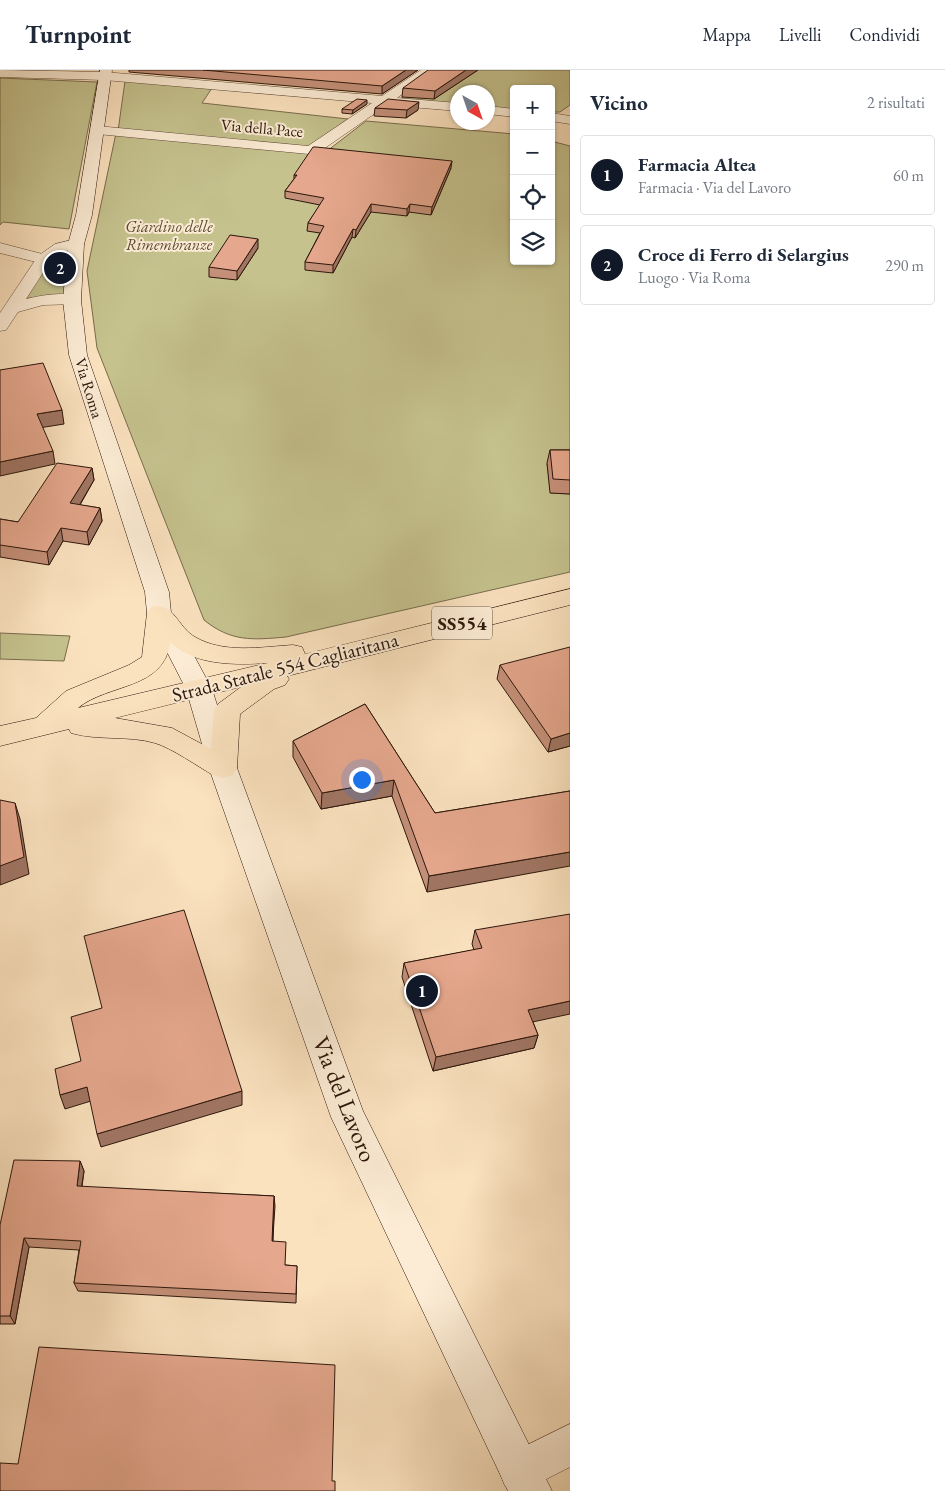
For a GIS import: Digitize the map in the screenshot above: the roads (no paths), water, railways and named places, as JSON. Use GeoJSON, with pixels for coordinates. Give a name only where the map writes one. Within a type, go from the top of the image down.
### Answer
{"type":"FeatureCollection","features":[{"type":"Feature","properties":{"kind":"main road","name":"Via della Pace"},"geometry":{"type":"LineString","coordinates":[[97,130],[309,150],[317,148],[429,70]]}},
{"type":"Feature","properties":{"kind":"main road"},"geometry":{"type":"LineString","coordinates":[[0,73],[105,73],[450,106]]}},
{"type":"Feature","properties":{"kind":"main road","name":"Via Roma"},"geometry":{"type":"LineString","coordinates":[[105,73],[84,215],[68,245],[78,355],[157,592],[159,613],[199,689]]}},
{"type":"Feature","properties":{"kind":"main road"},"geometry":{"type":"LineString","coordinates":[[495,111],[510,113]]}},
{"type":"Feature","properties":{"kind":"main road"},"geometry":{"type":"LineString","coordinates":[[555,118],[570,120]]}},
{"type":"Feature","properties":{"kind":"main road"},"geometry":{"type":"LineString","coordinates":[[0,326],[44,259],[68,245]]}},
{"type":"Feature","properties":{"kind":"main road"},"geometry":{"type":"LineString","coordinates":[[0,248],[44,259]]}},
{"type":"Feature","properties":{"kind":"main road"},"geometry":{"type":"LineString","coordinates":[[13,308],[43,300],[72,300]]}},
{"type":"Feature","properties":{"kind":"main road","name":"Strada Statale 554 Cagliaritana"},"geometry":{"type":"LineString","coordinates":[[0,736],[199,689],[570,596]]}},
{"type":"Feature","properties":{"kind":"main road"},"geometry":{"type":"LineString","coordinates":[[159,613],[166,619],[172,631],[185,642],[216,653],[252,655],[355,650]]}},
{"type":"Feature","properties":{"kind":"main road"},"geometry":{"type":"LineString","coordinates":[[44,725],[75,697],[98,686],[138,672],[152,662],[156,647],[159,613]]}},
{"type":"Feature","properties":{"kind":"main road"},"geometry":{"type":"LineString","coordinates":[[44,725],[123,728],[163,735],[223,768],[228,719],[227,711],[265,683],[355,650]]}},
{"type":"Feature","properties":{"kind":"main road","name":"Via del Lavoro"},"geometry":{"type":"LineString","coordinates":[[199,689],[223,768],[348,1117],[526,1481]]}},
{"type":"Feature","properties":{"kind":"main road"},"geometry":{"type":"LineString","coordinates":[[526,1481],[570,1445]]}},
{"type":"Feature","properties":{"kind":"place","name":"Croce di Ferro di Selargius"},"geometry":{"type":"Point","coordinates":[60,268]}},
{"type":"Feature","properties":{"kind":"place","name":"Farmacia Altea"},"geometry":{"type":"Point","coordinates":[422,991]}},
{"type":"Feature","properties":{"kind":"park label","name":"Giardino delle Rimembranze"},"geometry":{"type":"Point","coordinates":[169,235]}}]}
